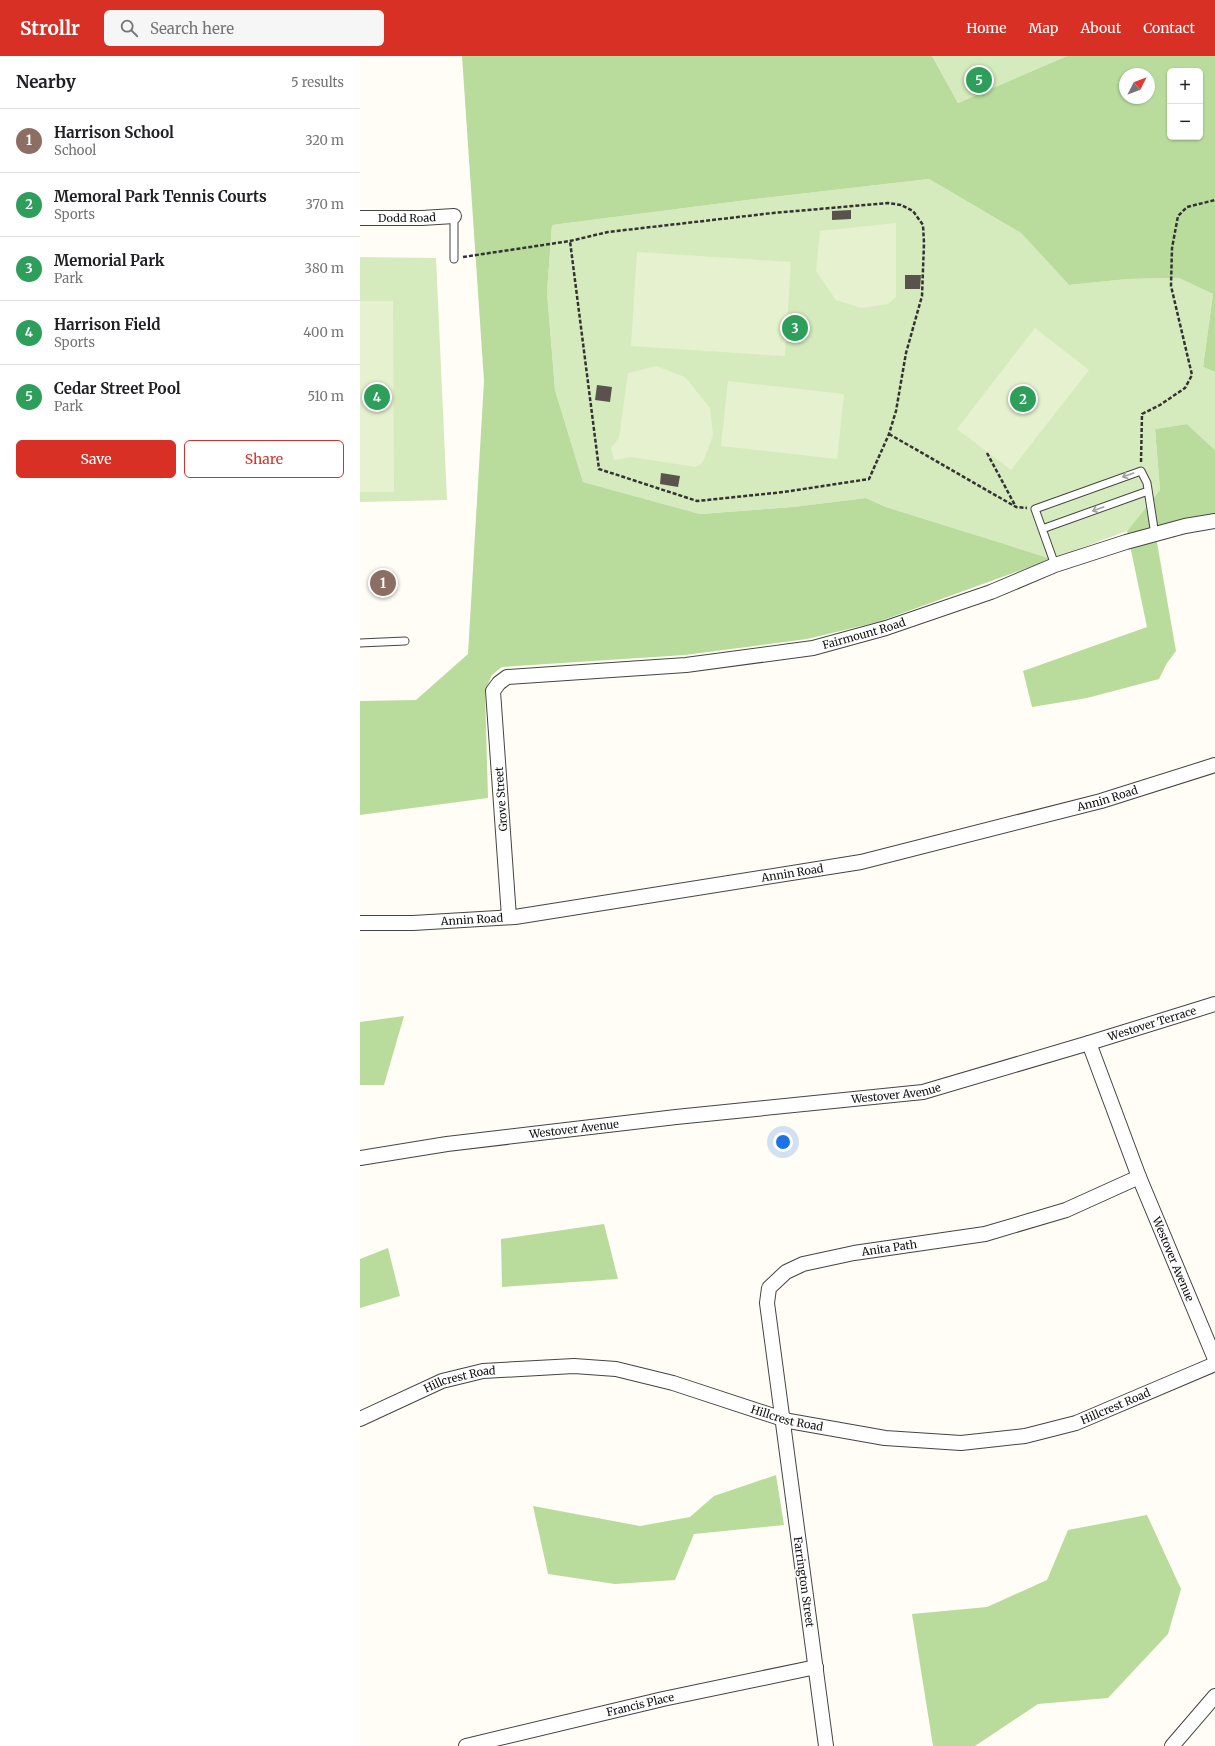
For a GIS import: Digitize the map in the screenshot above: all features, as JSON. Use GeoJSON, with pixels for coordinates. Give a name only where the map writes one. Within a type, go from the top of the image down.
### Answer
{"type":"FeatureCollection","features":[{"type":"Feature","properties":{"kind":"street","name":"Dodd Road"},"geometry":{"type":"LineString","coordinates":[[360,218],[422,218],[454,216]]}},
{"type":"Feature","properties":{"kind":"street","name":"Fairmount Road"},"geometry":{"type":"LineString","coordinates":[[500,683],[507,677],[686,665],[813,648],[886,628],[991,592],[1055,565],[1126,542],[1185,526],[1215,521]]}},
{"type":"Feature","properties":{"kind":"street","name":"Grove Street"},"geometry":{"type":"LineString","coordinates":[[500,683],[493,691],[509,917]]}},
{"type":"Feature","properties":{"kind":"street","name":"Annin Road"},"geometry":{"type":"LineString","coordinates":[[360,923],[413,923],[509,917],[861,862],[1101,800],[1215,765]]}},
{"type":"Feature","properties":{"kind":"street","name":"Westover Terrace"},"geometry":{"type":"LineString","coordinates":[[1089,1043],[1215,1004]]}},
{"type":"Feature","properties":{"kind":"street","name":"Westover Avenue"},"geometry":{"type":"LineString","coordinates":[[360,1158],[471,1141],[676,1117],[923,1092],[1089,1043],[1139,1177],[1215,1359]]}},
{"type":"Feature","properties":{"kind":"street","name":"Anita Path"},"geometry":{"type":"LineString","coordinates":[[782,1419],[767,1303],[768,1288],[786,1272],[803,1264],[854,1253],[985,1234],[1066,1210],[1139,1177]]}},
{"type":"Feature","properties":{"kind":"street","name":"Hillcrest Road"},"geometry":{"type":"LineString","coordinates":[[360,1419],[442,1382],[483,1371],[574,1366],[616,1369],[674,1383],[782,1419],[885,1438],[961,1443],[1025,1436],[1076,1424],[1215,1364]]}},
{"type":"Feature","properties":{"kind":"street","name":"Farrington Street"},"geometry":{"type":"LineString","coordinates":[[782,1419],[826,1746]]}},
{"type":"Feature","properties":{"kind":"street","name":"Francis Place"},"geometry":{"type":"LineString","coordinates":[[466,1746],[522,1739],[663,1698],[816,1668]]}},
{"type":"Feature","properties":{"kind":"street"},"geometry":{"type":"LineString","coordinates":[[1172,1746],[1215,1696]]}},
{"type":"Feature","properties":{"kind":"lane"},"geometry":{"type":"LineString","coordinates":[[454,216],[454,259]]}},
{"type":"Feature","properties":{"kind":"lane"},"geometry":{"type":"LineString","coordinates":[[1055,565],[1035,509],[1141,471],[1147,483],[1155,535]]}},
{"type":"Feature","properties":{"kind":"lane"},"geometry":{"type":"LineString","coordinates":[[1042,529],[1148,491]]}},
{"type":"Feature","properties":{"kind":"lane"},"geometry":{"type":"LineString","coordinates":[[360,643],[405,641]]}},
{"type":"Feature","properties":{"kind":"path"},"geometry":{"type":"LineString","coordinates":[[1141,471],[1142,414],[1160,405],[1185,388],[1192,375],[1171,286],[1172,248],[1178,216],[1187,207],[1215,200]]}},
{"type":"Feature","properties":{"kind":"path"},"geometry":{"type":"LineString","coordinates":[[454,259],[570,241],[608,232],[773,213],[888,203],[901,205],[913,211],[923,225],[924,243],[922,296],[906,353],[896,411],[869,479],[784,492],[697,501],[599,469],[570,241]]}},
{"type":"Feature","properties":{"kind":"path"},"geometry":{"type":"LineString","coordinates":[[888,434],[1016,507],[1035,509]]}},
{"type":"Feature","properties":{"kind":"path"},"geometry":{"type":"LineString","coordinates":[[988,453],[1016,507]]}},
{"type":"Feature","properties":{"kind":"green space"},"geometry":{"type":"Polygon","coordinates":[[[462,56],[932,56],[958,103],[1067,56],[1215,56],[1215,372],[1203,367],[1213,294],[1179,278],[1128,279],[1069,285],[1021,233],[929,179],[755,199],[552,225],[547,292],[555,390],[583,482],[700,514],[793,507],[866,498],[886,507],[1052,559],[878,622],[807,639],[685,655],[502,667],[492,675],[485,690],[488,798],[360,815],[360,701],[416,700],[468,654],[484,381],[462,56]]]}},
{"type":"Feature","properties":{"kind":"green space"},"geometry":{"type":"Polygon","coordinates":[[[932,56],[1067,56],[958,103],[932,56]]]}},
{"type":"Feature","properties":{"kind":"green space"},"geometry":{"type":"Polygon","coordinates":[[[929,179],[1021,233],[1069,285],[1128,279],[1179,278],[1213,294],[1203,367],[1215,372],[1215,450],[1187,424],[1155,429],[1160,490],[1127,531],[1052,559],[886,507],[866,498],[793,507],[700,514],[583,482],[555,390],[547,292],[552,225],[755,199],[929,179]]]}},
{"type":"Feature","properties":{"kind":"green space"},"geometry":{"type":"Polygon","coordinates":[[[896,223],[896,297],[888,304],[861,308],[836,300],[816,271],[820,231],[896,223]]]}},
{"type":"Feature","properties":{"kind":"green space"},"geometry":{"type":"Polygon","coordinates":[[[637,252],[791,262],[785,356],[631,346],[637,252]]]}},
{"type":"Feature","properties":{"kind":"green space"},"geometry":{"type":"Polygon","coordinates":[[[360,257],[436,258],[447,500],[360,502],[360,257]]]}},
{"type":"Feature","properties":{"kind":"green space"},"geometry":{"type":"Polygon","coordinates":[[[360,301],[393,301],[394,492],[360,492],[360,301]]]}},
{"type":"Feature","properties":{"kind":"green space"},"geometry":{"type":"Polygon","coordinates":[[[1035,328],[1089,370],[1011,470],[957,429],[1035,328]]]}},
{"type":"Feature","properties":{"kind":"green space"},"geometry":{"type":"Polygon","coordinates":[[[656,366],[685,377],[710,408],[713,435],[703,462],[696,467],[631,457],[614,460],[611,448],[619,438],[628,373],[656,366]]]}},
{"type":"Feature","properties":{"kind":"green space"},"geometry":{"type":"Polygon","coordinates":[[[728,381],[844,394],[837,459],[721,446],[728,381]]]}},
{"type":"Feature","properties":{"kind":"green space"},"geometry":{"type":"Polygon","coordinates":[[[1187,424],[1215,450],[1215,513],[1187,518],[1156,537],[1176,651],[1167,663],[1159,679],[1087,698],[1032,707],[1023,671],[1147,627],[1127,531],[1160,490],[1155,429],[1187,424]]]}},
{"type":"Feature","properties":{"kind":"green space"},"geometry":{"type":"Polygon","coordinates":[[[404,1016],[384,1085],[360,1085],[360,1022],[404,1016]]]}},
{"type":"Feature","properties":{"kind":"green space"},"geometry":{"type":"Polygon","coordinates":[[[604,1224],[618,1279],[502,1287],[501,1239],[604,1224]]]}},
{"type":"Feature","properties":{"kind":"green space"},"geometry":{"type":"Polygon","coordinates":[[[388,1248],[400,1296],[360,1308],[360,1259],[388,1248]]]}},
{"type":"Feature","properties":{"kind":"green space"},"geometry":{"type":"Polygon","coordinates":[[[776,1475],[784,1525],[694,1534],[675,1580],[615,1584],[548,1574],[533,1506],[640,1526],[690,1517],[714,1496],[776,1475]]]}},
{"type":"Feature","properties":{"kind":"green space"},"geometry":{"type":"Polygon","coordinates":[[[1147,1515],[1181,1589],[1168,1634],[1108,1698],[1038,1704],[975,1746],[933,1746],[912,1614],[987,1607],[1047,1580],[1068,1530],[1147,1515]]]}},
{"type":"Feature","properties":{"kind":"building"},"geometry":{"type":"Polygon","coordinates":[[[851,210],[851,219],[832,220],[832,211],[851,210]]]}},
{"type":"Feature","properties":{"kind":"building"},"geometry":{"type":"Polygon","coordinates":[[[905,275],[921,275],[920,289],[905,289],[905,275]]]}},
{"type":"Feature","properties":{"kind":"building"},"geometry":{"type":"Polygon","coordinates":[[[597,385],[612,387],[610,402],[595,400],[597,385]]]}},
{"type":"Feature","properties":{"kind":"building"},"geometry":{"type":"Polygon","coordinates":[[[661,473],[680,476],[678,487],[660,484],[661,473]]]}},
{"type":"Feature","properties":{"kind":"place","name":"Cedar Street Pool"},"geometry":{"type":"Point","coordinates":[979,80]}},
{"type":"Feature","properties":{"kind":"place","name":"Memorial Park"},"geometry":{"type":"Point","coordinates":[795,328]}},
{"type":"Feature","properties":{"kind":"place","name":"Harrison Field"},"geometry":{"type":"Point","coordinates":[377,397]}},
{"type":"Feature","properties":{"kind":"place","name":"Memoral Park Tennis Courts"},"geometry":{"type":"Point","coordinates":[1023,399]}},
{"type":"Feature","properties":{"kind":"place","name":"Harrison School"},"geometry":{"type":"Point","coordinates":[383,583]}}]}
